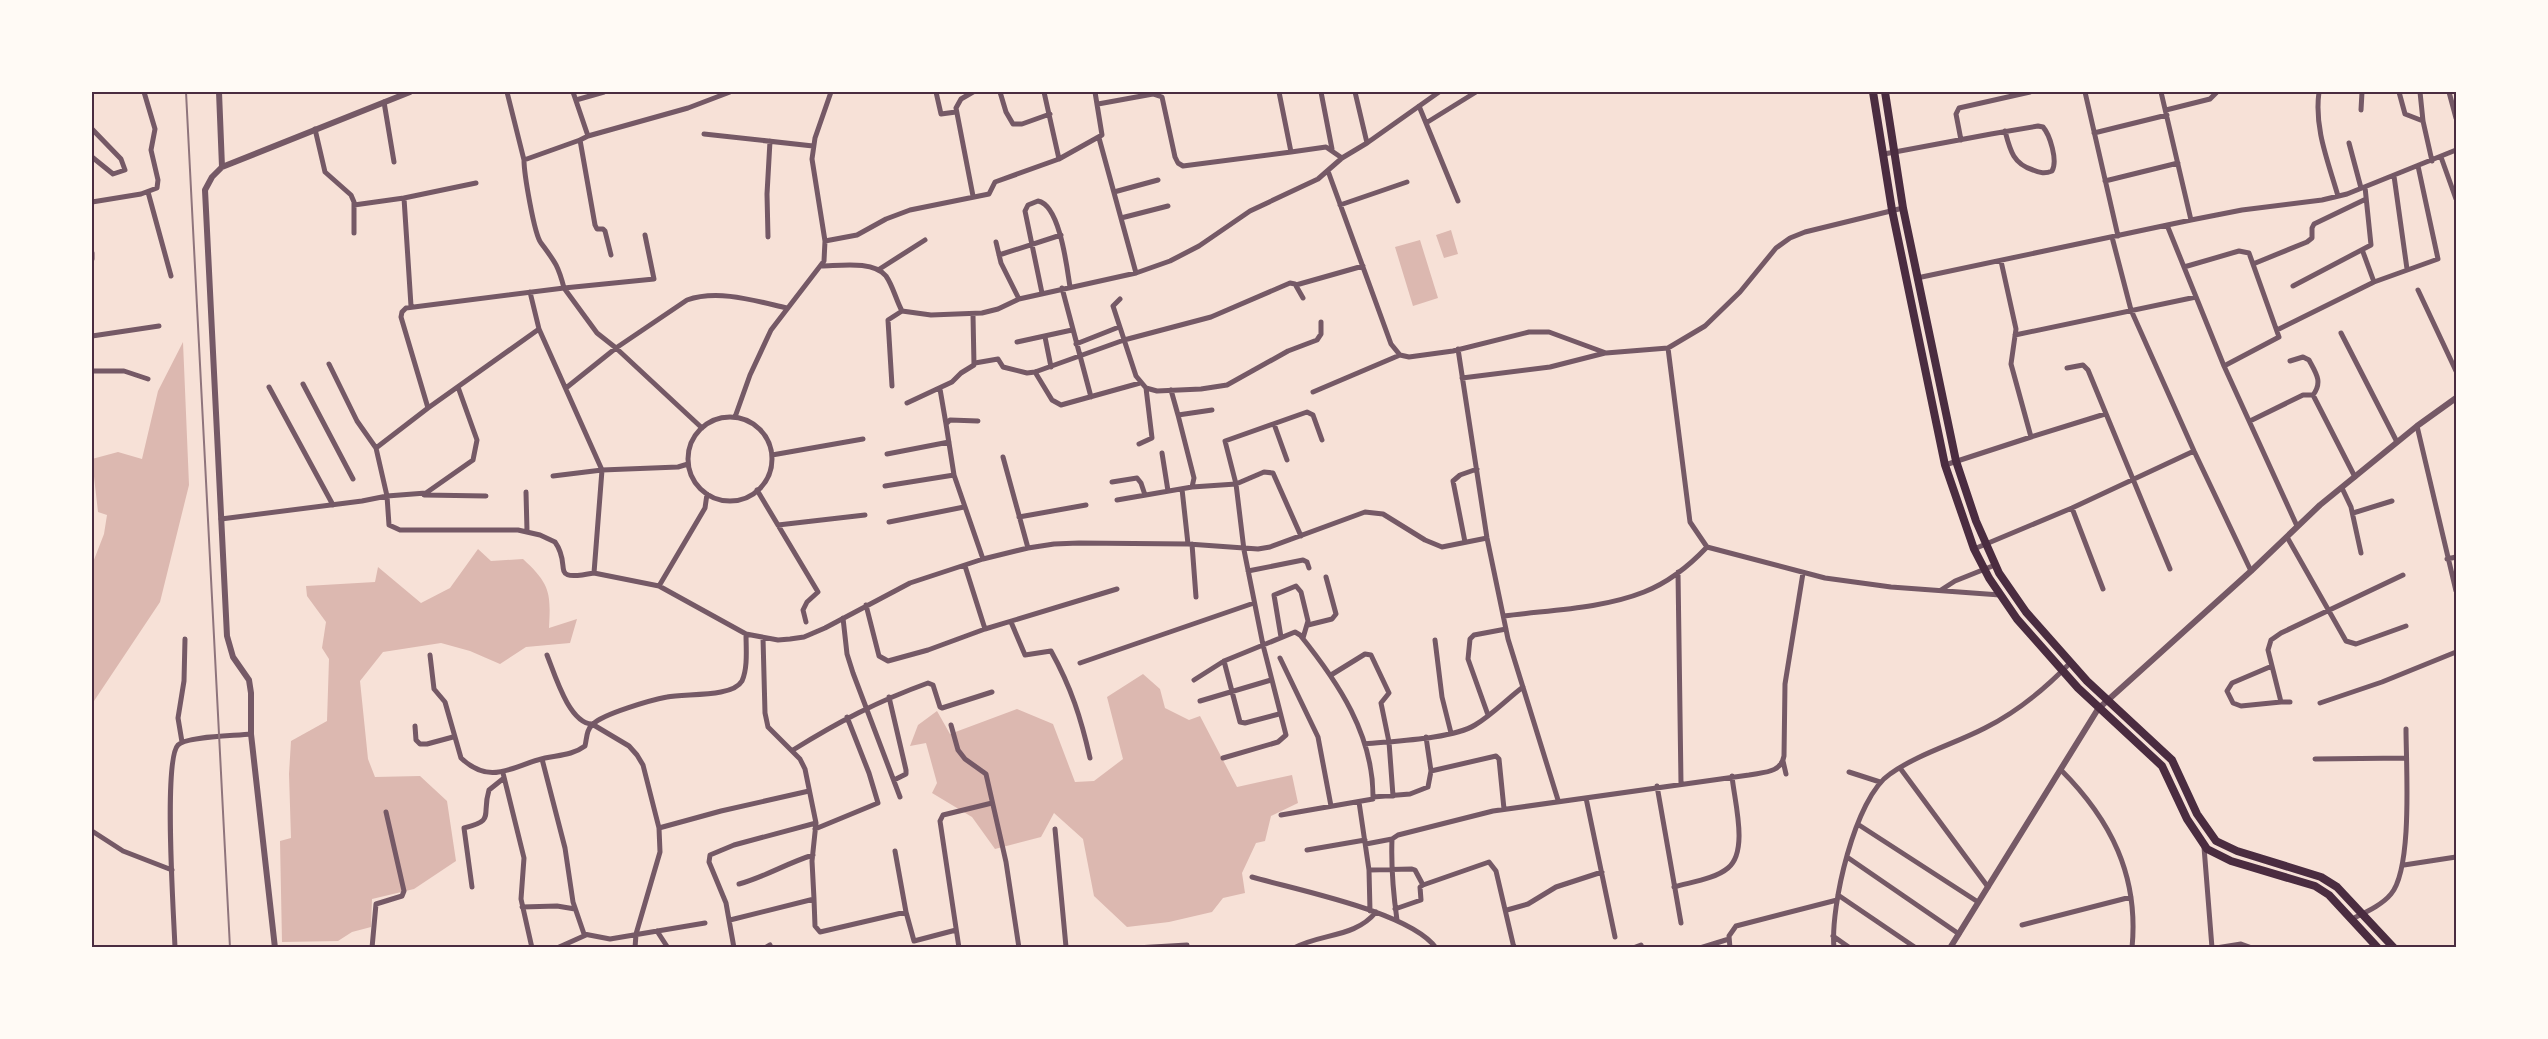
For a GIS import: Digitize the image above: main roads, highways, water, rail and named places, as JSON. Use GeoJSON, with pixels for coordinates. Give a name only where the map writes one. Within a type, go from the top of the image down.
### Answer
{"type":"FeatureCollection","features":[{"type":"Feature","properties":{"kind":"main road"},"geometry":{"type":"LineString","coordinates":[[1873,92],[1892,210],[1945,465],[1974,549],[1984,570],[2000,596],[2063,671],[2098,709],[2136,740],[2162,766],[2187,819],[2204,845],[2231,861],[2315,886],[2329,895],[2378,948]]}},
{"type":"Feature","properties":{"kind":"main road"},"geometry":{"type":"LineString","coordinates":[[1885,92],[1917,278],[1956,461],[1985,544],[1995,564],[2026,612],[2071,662],[2107,701],[2144,732],[2172,760],[2197,814],[2216,841],[2237,852],[2321,877],[2337,887],[2394,948]]}},
{"type":"Feature","properties":{"kind":"railway"},"geometry":{"type":"LineString","coordinates":[[186,92],[230,948]]}}]}
